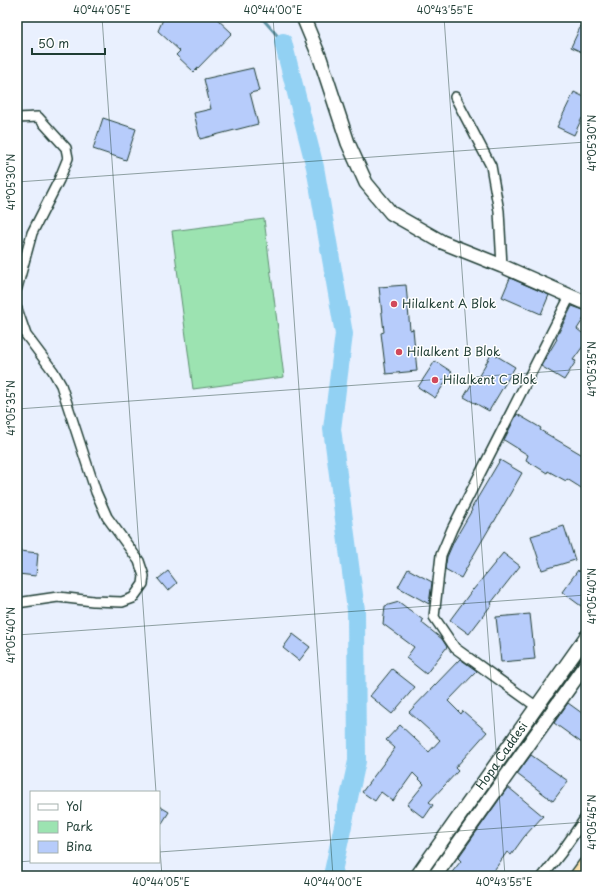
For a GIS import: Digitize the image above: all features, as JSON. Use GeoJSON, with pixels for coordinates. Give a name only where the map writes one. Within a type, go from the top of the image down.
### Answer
{"type":"FeatureCollection","features":[{"type":"Feature","properties":{"kind":"highway"},"geometry":{"type":"LineString","coordinates":[[578,876],[586,865]]}},
{"type":"Feature","properties":{"kind":"main road"},"geometry":{"type":"LineString","coordinates":[[303,17],[320,58],[348,143],[366,183],[390,213],[442,242],[502,266],[586,303]]}},
{"type":"Feature","properties":{"kind":"main road","name":"Hopa Caddesi"},"geometry":{"type":"LineString","coordinates":[[417,876],[586,637]]}},
{"type":"Feature","properties":{"kind":"main road","name":"Hopa Caddesi"},"geometry":{"type":"LineString","coordinates":[[435,876],[586,664]]}},
{"type":"Feature","properties":{"kind":"street"},"geometry":{"type":"LineString","coordinates":[[455,97],[491,166],[499,211],[502,266]]}},
{"type":"Feature","properties":{"kind":"street"},"geometry":{"type":"LineString","coordinates":[[17,118],[38,117],[66,148],[68,158],[59,180],[32,233],[17,288]]}},
{"type":"Feature","properties":{"kind":"street"},"geometry":{"type":"LineString","coordinates":[[537,706],[455,648],[434,617],[440,555],[570,296]]}},
{"type":"Feature","properties":{"kind":"street"},"geometry":{"type":"LineString","coordinates":[[17,309],[26,335],[53,371],[61,385],[96,492],[104,511],[140,561],[144,576],[143,584],[133,598],[122,602],[93,602],[58,597],[17,603]]}},
{"type":"Feature","properties":{"kind":"street"},"geometry":{"type":"LineString","coordinates":[[543,876],[562,853],[586,817]]}},
{"type":"Feature","properties":{"kind":"green space"},"geometry":{"type":"Polygon","coordinates":[[[264,219],[284,377],[193,389],[172,231],[264,219]]]}},
{"type":"Feature","properties":{"kind":"building"},"geometry":{"type":"Polygon","coordinates":[[[164,17],[215,17],[232,33],[194,72],[176,55],[180,51],[158,31],[164,17]]]}},
{"type":"Feature","properties":{"kind":"building"},"geometry":{"type":"Polygon","coordinates":[[[586,17],[586,54],[571,47],[586,17]]]}},
{"type":"Feature","properties":{"kind":"building"},"geometry":{"type":"Polygon","coordinates":[[[253,68],[259,91],[250,93],[258,124],[200,139],[194,113],[211,109],[204,79],[253,68]]]}},
{"type":"Feature","properties":{"kind":"building"},"geometry":{"type":"Polygon","coordinates":[[[574,92],[586,98],[586,114],[583,119],[582,118],[574,135],[557,127],[574,92]]]}},
{"type":"Feature","properties":{"kind":"building"},"geometry":{"type":"Polygon","coordinates":[[[103,118],[136,129],[126,160],[93,149],[103,118]]]}},
{"type":"Feature","properties":{"kind":"building"},"geometry":{"type":"Polygon","coordinates":[[[510,278],[549,295],[541,314],[502,297],[510,278]]]}},
{"type":"Feature","properties":{"kind":"building"},"geometry":{"type":"Polygon","coordinates":[[[406,285],[410,330],[413,329],[417,371],[386,374],[381,333],[384,332],[379,287],[406,285]]]}},
{"type":"Feature","properties":{"kind":"building"},"geometry":{"type":"Polygon","coordinates":[[[572,306],[586,311],[586,315],[577,329],[586,336],[586,342],[573,360],[576,361],[564,380],[541,366],[557,339],[556,338],[572,306]]]}},
{"type":"Feature","properties":{"kind":"building"},"geometry":{"type":"Polygon","coordinates":[[[492,353],[515,367],[489,411],[464,397],[475,378],[477,379],[492,353]]]}},
{"type":"Feature","properties":{"kind":"building","name":"Hilalkent C Blok"},"geometry":{"type":"Polygon","coordinates":[[[435,361],[452,372],[435,398],[418,387],[435,361]]]}},
{"type":"Feature","properties":{"kind":"building"},"geometry":{"type":"Polygon","coordinates":[[[517,414],[541,428],[540,430],[586,457],[586,491],[567,479],[566,481],[548,471],[547,473],[526,460],[528,455],[504,440],[517,414]]]}},
{"type":"Feature","properties":{"kind":"building"},"geometry":{"type":"Polygon","coordinates":[[[500,460],[522,473],[461,578],[445,569],[447,557],[454,541],[472,510],[471,509],[500,460]]]}},
{"type":"Feature","properties":{"kind":"building"},"geometry":{"type":"Polygon","coordinates":[[[564,526],[575,560],[542,570],[531,536],[564,526]]]}},
{"type":"Feature","properties":{"kind":"building"},"geometry":{"type":"Polygon","coordinates":[[[20,551],[38,553],[36,576],[18,574],[20,551]]]}},
{"type":"Feature","properties":{"kind":"building"},"geometry":{"type":"Polygon","coordinates":[[[503,553],[520,566],[469,634],[450,620],[503,553]]]}},
{"type":"Feature","properties":{"kind":"building"},"geometry":{"type":"Polygon","coordinates":[[[586,562],[586,599],[581,606],[562,592],[578,570],[579,572],[586,562]]]}},
{"type":"Feature","properties":{"kind":"building"},"geometry":{"type":"Polygon","coordinates":[[[408,569],[432,582],[429,604],[398,587],[408,569]]]}},
{"type":"Feature","properties":{"kind":"building"},"geometry":{"type":"Polygon","coordinates":[[[168,571],[177,583],[168,591],[158,579],[168,571]]]}},
{"type":"Feature","properties":{"kind":"building"},"geometry":{"type":"Polygon","coordinates":[[[399,602],[423,620],[422,623],[442,639],[447,647],[426,674],[406,658],[414,647],[383,624],[385,606],[399,602]]]}},
{"type":"Feature","properties":{"kind":"building"},"geometry":{"type":"Polygon","coordinates":[[[530,614],[535,659],[501,662],[496,617],[530,614]]]}},
{"type":"Feature","properties":{"kind":"building"},"geometry":{"type":"Polygon","coordinates":[[[293,634],[310,647],[299,661],[283,648],[293,634]]]}},
{"type":"Feature","properties":{"kind":"building"},"geometry":{"type":"Polygon","coordinates":[[[460,659],[477,671],[448,701],[461,714],[463,711],[487,732],[455,768],[458,771],[429,802],[433,805],[424,818],[407,805],[424,784],[413,773],[393,801],[381,792],[375,801],[362,792],[395,748],[386,740],[400,725],[429,752],[440,740],[409,712],[460,659]]]}},
{"type":"Feature","properties":{"kind":"building"},"geometry":{"type":"Polygon","coordinates":[[[392,669],[415,687],[392,714],[370,696],[392,669]]]}},
{"type":"Feature","properties":{"kind":"building"},"geometry":{"type":"Polygon","coordinates":[[[568,703],[586,716],[586,746],[554,723],[568,703]]]}},
{"type":"Feature","properties":{"kind":"building"},"geometry":{"type":"Polygon","coordinates":[[[531,755],[568,781],[553,801],[517,774],[531,755]]]}},
{"type":"Feature","properties":{"kind":"building"},"geometry":{"type":"Polygon","coordinates":[[[508,787],[543,816],[524,837],[511,855],[507,852],[490,876],[449,876],[461,861],[458,858],[508,787]]]}},
{"type":"Feature","properties":{"kind":"building"},"geometry":{"type":"Polygon","coordinates":[[[160,807],[169,812],[160,826],[160,807]]]}},
{"type":"Feature","properties":{"kind":"waterway"},"geometry":{"type":"LineString","coordinates":[[261,17],[283,42]]}},
{"type":"Feature","properties":{"kind":"waterway"},"geometry":{"type":"LineString","coordinates":[[283,42],[315,167],[344,334],[332,429],[356,610],[357,761],[332,876]]}},
{"type":"Feature","properties":{"kind":"place","name":"Hilalkent A Blok"},"geometry":{"type":"Point","coordinates":[394,304]}},
{"type":"Feature","properties":{"kind":"place","name":"Hilalkent B Blok"},"geometry":{"type":"Point","coordinates":[399,352]}},
{"type":"Feature","properties":{"kind":"place","name":"Hilalkent C Blok"},"geometry":{"type":"Point","coordinates":[435,380]}}]}
